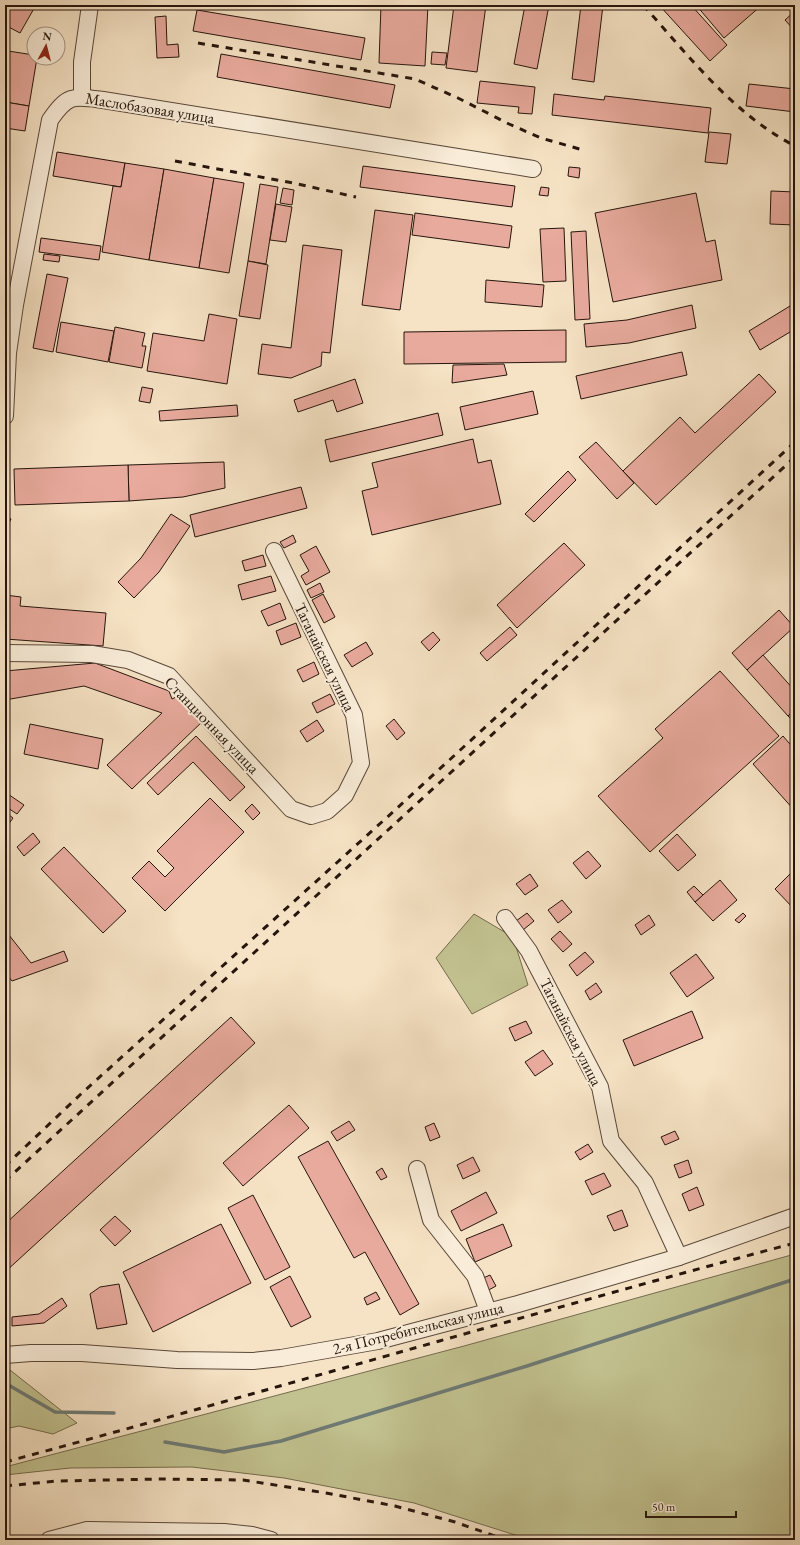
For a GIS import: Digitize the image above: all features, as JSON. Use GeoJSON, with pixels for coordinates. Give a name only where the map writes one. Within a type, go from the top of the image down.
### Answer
{"type":"FeatureCollection","features":[{"type":"Feature","properties":{"kind":"street"},"geometry":{"type":"LineString","coordinates":[[82,97],[82,62],[90,5]]}},
{"type":"Feature","properties":{"kind":"street","name":"Маслобазовая улица"},"geometry":{"type":"LineString","coordinates":[[5,416],[8,353],[15,305],[50,120],[60,106],[71,98],[82,97],[533,169]]}},
{"type":"Feature","properties":{"kind":"street","name":"Таганайская улица"},"geometry":{"type":"LineString","coordinates":[[274,551],[354,715],[361,763],[345,794],[327,811],[311,816]]}},
{"type":"Feature","properties":{"kind":"street","name":"Станционная улица"},"geometry":{"type":"LineString","coordinates":[[5,653],[92,654],[128,660],[169,676],[292,809],[311,816]]}},
{"type":"Feature","properties":{"kind":"street","name":"Таганайская улица"},"geometry":{"type":"LineString","coordinates":[[505,918],[529,951],[600,1087],[611,1141],[645,1183],[679,1256]]}},
{"type":"Feature","properties":{"kind":"street"},"geometry":{"type":"LineString","coordinates":[[417,1169],[431,1220],[475,1276],[488,1311]]}},
{"type":"Feature","properties":{"kind":"street","name":"2-я Потребительская улица"},"geometry":{"type":"LineString","coordinates":[[5,1355],[32,1353],[82,1353],[177,1360],[253,1361],[274,1359],[378,1341],[679,1256],[795,1216]]}},
{"type":"Feature","properties":{"kind":"street"},"geometry":{"type":"LineString","coordinates":[[49,1540],[87,1530],[224,1532],[252,1535],[271,1540]]}},
{"type":"Feature","properties":{"kind":"green space"},"geometry":{"type":"Polygon","coordinates":[[[474,914],[513,937],[528,985],[472,1014],[436,958],[474,914]]]}},
{"type":"Feature","properties":{"kind":"green space"},"geometry":{"type":"Polygon","coordinates":[[[795,1254],[795,1540],[531,1540],[414,1503],[284,1478],[192,1467],[70,1468],[5,1475],[5,1467],[464,1346],[795,1254]]]}},
{"type":"Feature","properties":{"kind":"green space"},"geometry":{"type":"Polygon","coordinates":[[[5,1366],[77,1423],[53,1434],[19,1426],[5,1429],[5,1366]]]}},
{"type":"Feature","properties":{"kind":"building"},"geometry":{"type":"Polygon","coordinates":[[[5,5],[36,5],[20,33],[5,25],[5,5]]]}},
{"type":"Feature","properties":{"kind":"building"},"geometry":{"type":"Polygon","coordinates":[[[381,5],[428,5],[425,66],[379,63],[381,5]]]}},
{"type":"Feature","properties":{"kind":"building"},"geometry":{"type":"Polygon","coordinates":[[[454,5],[486,5],[477,72],[446,68],[454,5]]]}},
{"type":"Feature","properties":{"kind":"building"},"geometry":{"type":"Polygon","coordinates":[[[525,5],[549,5],[537,69],[514,64],[525,5]]]}},
{"type":"Feature","properties":{"kind":"building"},"geometry":{"type":"Polygon","coordinates":[[[581,5],[603,5],[594,82],[572,79],[581,5]]]}},
{"type":"Feature","properties":{"kind":"building"},"geometry":{"type":"Polygon","coordinates":[[[659,5],[691,5],[727,45],[710,61],[659,5]]]}},
{"type":"Feature","properties":{"kind":"building"},"geometry":{"type":"Polygon","coordinates":[[[696,5],[762,5],[724,38],[696,5]]]}},
{"type":"Feature","properties":{"kind":"building"},"geometry":{"type":"Polygon","coordinates":[[[197,10],[365,38],[361,60],[193,31],[197,10]]]}},
{"type":"Feature","properties":{"kind":"building"},"geometry":{"type":"Polygon","coordinates":[[[795,11],[795,31],[785,20],[795,11]]]}},
{"type":"Feature","properties":{"kind":"building"},"geometry":{"type":"Polygon","coordinates":[[[166,16],[167,45],[178,44],[179,57],[157,58],[155,17],[166,16]]]}},
{"type":"Feature","properties":{"kind":"building"},"geometry":{"type":"Polygon","coordinates":[[[8,51],[26,54],[26,66],[36,66],[29,106],[5,102],[5,66],[8,51]]]}},
{"type":"Feature","properties":{"kind":"building"},"geometry":{"type":"Polygon","coordinates":[[[432,52],[447,53],[445,65],[431,64],[432,52]]]}},
{"type":"Feature","properties":{"kind":"building"},"geometry":{"type":"Polygon","coordinates":[[[221,54],[395,85],[390,108],[217,77],[221,54]]]}},
{"type":"Feature","properties":{"kind":"building"},"geometry":{"type":"Polygon","coordinates":[[[480,81],[535,87],[532,114],[518,113],[519,107],[477,103],[480,81]]]}},
{"type":"Feature","properties":{"kind":"building"},"geometry":{"type":"Polygon","coordinates":[[[749,84],[795,89],[795,112],[746,106],[749,84]]]}},
{"type":"Feature","properties":{"kind":"building"},"geometry":{"type":"Polygon","coordinates":[[[554,94],[604,100],[605,96],[711,108],[708,133],[552,115],[554,94]]]}},
{"type":"Feature","properties":{"kind":"building"},"geometry":{"type":"Polygon","coordinates":[[[5,102],[29,106],[25,131],[5,128],[5,102]]]}},
{"type":"Feature","properties":{"kind":"building"},"geometry":{"type":"Polygon","coordinates":[[[709,132],[731,134],[727,164],[705,162],[709,132]]]}},
{"type":"Feature","properties":{"kind":"building"},"geometry":{"type":"Polygon","coordinates":[[[57,152],[125,163],[121,187],[53,176],[57,152]]]}},
{"type":"Feature","properties":{"kind":"building"},"geometry":{"type":"Polygon","coordinates":[[[125,163],[164,169],[149,260],[102,252],[113,186],[121,187],[125,163]]]}},
{"type":"Feature","properties":{"kind":"building"},"geometry":{"type":"Polygon","coordinates":[[[363,166],[515,186],[512,207],[360,187],[363,166]]]}},
{"type":"Feature","properties":{"kind":"building"},"geometry":{"type":"Polygon","coordinates":[[[569,167],[580,168],[579,178],[568,176],[569,167]]]}},
{"type":"Feature","properties":{"kind":"building"},"geometry":{"type":"Polygon","coordinates":[[[164,169],[214,178],[199,268],[149,260],[164,169]]]}},
{"type":"Feature","properties":{"kind":"building"},"geometry":{"type":"Polygon","coordinates":[[[214,178],[244,183],[229,273],[199,268],[214,178]]]}},
{"type":"Feature","properties":{"kind":"building"},"geometry":{"type":"Polygon","coordinates":[[[260,184],[278,187],[266,264],[248,261],[260,184]]]}},
{"type":"Feature","properties":{"kind":"building"},"geometry":{"type":"Polygon","coordinates":[[[541,187],[549,188],[548,196],[539,195],[541,187]]]}},
{"type":"Feature","properties":{"kind":"building"},"geometry":{"type":"Polygon","coordinates":[[[283,188],[294,190],[292,205],[280,203],[283,188]]]}},
{"type":"Feature","properties":{"kind":"building"},"geometry":{"type":"Polygon","coordinates":[[[771,191],[795,192],[795,225],[770,224],[771,191]]]}},
{"type":"Feature","properties":{"kind":"building"},"geometry":{"type":"Polygon","coordinates":[[[696,193],[706,242],[715,240],[722,280],[613,302],[595,213],[696,193]]]}},
{"type":"Feature","properties":{"kind":"building"},"geometry":{"type":"Polygon","coordinates":[[[276,204],[292,207],[286,242],[270,240],[276,204]]]}},
{"type":"Feature","properties":{"kind":"building"},"geometry":{"type":"Polygon","coordinates":[[[375,210],[413,215],[400,310],[362,305],[375,210]]]}},
{"type":"Feature","properties":{"kind":"building"},"geometry":{"type":"Polygon","coordinates":[[[415,213],[512,226],[509,248],[412,235],[415,213]]]}},
{"type":"Feature","properties":{"kind":"building"},"geometry":{"type":"Polygon","coordinates":[[[564,228],[566,281],[543,282],[540,229],[564,228]]]}},
{"type":"Feature","properties":{"kind":"building"},"geometry":{"type":"Polygon","coordinates":[[[586,231],[590,319],[575,320],[571,232],[586,231]]]}},
{"type":"Feature","properties":{"kind":"building"},"geometry":{"type":"Polygon","coordinates":[[[41,238],[101,246],[99,260],[39,252],[41,238]]]}},
{"type":"Feature","properties":{"kind":"building"},"geometry":{"type":"Polygon","coordinates":[[[303,245],[342,250],[330,353],[322,352],[321,366],[291,378],[258,374],[262,344],[291,348],[303,245]]]}},
{"type":"Feature","properties":{"kind":"building"},"geometry":{"type":"Polygon","coordinates":[[[44,254],[60,256],[59,262],[43,260],[44,254]]]}},
{"type":"Feature","properties":{"kind":"building"},"geometry":{"type":"Polygon","coordinates":[[[248,261],[268,265],[260,319],[239,316],[248,261]]]}},
{"type":"Feature","properties":{"kind":"building"},"geometry":{"type":"Polygon","coordinates":[[[47,274],[68,278],[53,352],[33,348],[47,274]]]}},
{"type":"Feature","properties":{"kind":"building"},"geometry":{"type":"Polygon","coordinates":[[[486,280],[544,285],[542,307],[485,302],[486,280]]]}},
{"type":"Feature","properties":{"kind":"building"},"geometry":{"type":"Polygon","coordinates":[[[795,303],[795,329],[760,350],[749,331],[795,303]]]}},
{"type":"Feature","properties":{"kind":"building"},"geometry":{"type":"Polygon","coordinates":[[[692,305],[696,328],[629,343],[586,347],[584,324],[627,320],[692,305]]]}},
{"type":"Feature","properties":{"kind":"building"},"geometry":{"type":"Polygon","coordinates":[[[209,314],[237,319],[227,384],[147,371],[153,333],[204,341],[209,314]]]}},
{"type":"Feature","properties":{"kind":"building"},"geometry":{"type":"Polygon","coordinates":[[[61,322],[114,331],[108,362],[56,352],[61,322]]]}},
{"type":"Feature","properties":{"kind":"building"},"geometry":{"type":"Polygon","coordinates":[[[115,327],[145,333],[142,346],[146,346],[142,368],[109,362],[115,327]]]}},
{"type":"Feature","properties":{"kind":"building"},"geometry":{"type":"Polygon","coordinates":[[[566,330],[566,362],[404,364],[404,332],[566,330]]]}},
{"type":"Feature","properties":{"kind":"building"},"geometry":{"type":"Polygon","coordinates":[[[682,352],[687,375],[581,399],[576,376],[682,352]]]}},
{"type":"Feature","properties":{"kind":"building"},"geometry":{"type":"Polygon","coordinates":[[[504,364],[507,375],[452,383],[453,365],[504,364]]]}},
{"type":"Feature","properties":{"kind":"building"},"geometry":{"type":"Polygon","coordinates":[[[759,374],[776,392],[656,505],[623,471],[680,417],[695,433],[759,374]]]}},
{"type":"Feature","properties":{"kind":"building"},"geometry":{"type":"Polygon","coordinates":[[[355,379],[363,403],[337,412],[333,400],[298,412],[294,400],[355,379]]]}},
{"type":"Feature","properties":{"kind":"building"},"geometry":{"type":"Polygon","coordinates":[[[142,387],[153,389],[150,403],[139,401],[142,387]]]}},
{"type":"Feature","properties":{"kind":"building"},"geometry":{"type":"Polygon","coordinates":[[[533,391],[538,414],[465,430],[460,407],[533,391]]]}},
{"type":"Feature","properties":{"kind":"building"},"geometry":{"type":"Polygon","coordinates":[[[237,405],[238,416],[160,421],[159,411],[237,405]]]}},
{"type":"Feature","properties":{"kind":"building"},"geometry":{"type":"Polygon","coordinates":[[[438,413],[443,435],[330,462],[325,440],[438,413]]]}},
{"type":"Feature","properties":{"kind":"building"},"geometry":{"type":"Polygon","coordinates":[[[473,439],[478,463],[491,460],[501,504],[372,535],[362,491],[378,487],[372,463],[473,439]]]}},
{"type":"Feature","properties":{"kind":"building"},"geometry":{"type":"Polygon","coordinates":[[[596,442],[634,483],[617,499],[579,457],[596,442]]]}},
{"type":"Feature","properties":{"kind":"building"},"geometry":{"type":"Polygon","coordinates":[[[224,462],[225,488],[183,497],[129,501],[128,465],[224,462]]]}},
{"type":"Feature","properties":{"kind":"building"},"geometry":{"type":"Polygon","coordinates":[[[128,465],[129,501],[15,505],[14,469],[128,465]]]}},
{"type":"Feature","properties":{"kind":"building"},"geometry":{"type":"Polygon","coordinates":[[[568,471],[576,480],[534,522],[525,514],[568,471]]]}},
{"type":"Feature","properties":{"kind":"building"},"geometry":{"type":"Polygon","coordinates":[[[301,487],[307,508],[195,537],[190,515],[301,487]]]}},
{"type":"Feature","properties":{"kind":"building"},"geometry":{"type":"Polygon","coordinates":[[[171,514],[190,526],[159,572],[134,598],[118,582],[141,558],[171,514]]]}},
{"type":"Feature","properties":{"kind":"building"},"geometry":{"type":"Polygon","coordinates":[[[5,515],[11,519],[5,531],[5,515]]]}},
{"type":"Feature","properties":{"kind":"building"},"geometry":{"type":"Polygon","coordinates":[[[293,535],[296,542],[284,548],[280,542],[293,535]]]}},
{"type":"Feature","properties":{"kind":"building"},"geometry":{"type":"Polygon","coordinates":[[[564,543],[585,565],[517,628],[497,605],[564,543]]]}},
{"type":"Feature","properties":{"kind":"building"},"geometry":{"type":"Polygon","coordinates":[[[316,546],[330,572],[306,585],[301,576],[309,571],[300,555],[316,546]]]}},
{"type":"Feature","properties":{"kind":"building"},"geometry":{"type":"Polygon","coordinates":[[[263,555],[266,566],[245,571],[242,561],[263,555]]]}},
{"type":"Feature","properties":{"kind":"building"},"geometry":{"type":"Polygon","coordinates":[[[271,576],[276,591],[242,600],[238,585],[271,576]]]}},
{"type":"Feature","properties":{"kind":"building"},"geometry":{"type":"Polygon","coordinates":[[[320,583],[324,592],[311,598],[307,590],[320,583]]]}},
{"type":"Feature","properties":{"kind":"building"},"geometry":{"type":"Polygon","coordinates":[[[323,594],[335,617],[324,623],[312,600],[323,594]]]}},
{"type":"Feature","properties":{"kind":"building"},"geometry":{"type":"Polygon","coordinates":[[[5,595],[21,597],[20,606],[106,613],[103,646],[5,639],[5,595]]]}},
{"type":"Feature","properties":{"kind":"building"},"geometry":{"type":"Polygon","coordinates":[[[280,603],[286,619],[268,626],[261,611],[280,603]]]}},
{"type":"Feature","properties":{"kind":"building"},"geometry":{"type":"Polygon","coordinates":[[[779,610],[794,627],[747,670],[732,653],[779,610]]]}},
{"type":"Feature","properties":{"kind":"building"},"geometry":{"type":"Polygon","coordinates":[[[296,623],[301,637],[281,645],[276,631],[296,623]]]}},
{"type":"Feature","properties":{"kind":"building"},"geometry":{"type":"Polygon","coordinates":[[[510,627],[517,635],[487,661],[480,653],[510,627]]]}},
{"type":"Feature","properties":{"kind":"building"},"geometry":{"type":"Polygon","coordinates":[[[433,632],[440,640],[429,651],[421,642],[433,632]]]}},
{"type":"Feature","properties":{"kind":"building"},"geometry":{"type":"Polygon","coordinates":[[[366,642],[373,654],[352,667],[344,655],[366,642]]]}},
{"type":"Feature","properties":{"kind":"building"},"geometry":{"type":"Polygon","coordinates":[[[763,655],[795,691],[795,709],[788,716],[747,670],[763,655]]]}},
{"type":"Feature","properties":{"kind":"building"},"geometry":{"type":"Polygon","coordinates":[[[314,662],[319,674],[303,682],[297,670],[314,662]]]}},
{"type":"Feature","properties":{"kind":"building"},"geometry":{"type":"Polygon","coordinates":[[[95,663],[169,691],[172,699],[180,695],[204,720],[132,789],[107,765],[162,713],[84,686],[5,700],[5,671],[95,663]]]}},
{"type":"Feature","properties":{"kind":"building"},"geometry":{"type":"Polygon","coordinates":[[[720,671],[779,736],[650,852],[598,796],[663,738],[655,729],[720,671]]]}},
{"type":"Feature","properties":{"kind":"building"},"geometry":{"type":"Polygon","coordinates":[[[330,694],[335,704],[317,713],[312,703],[330,694]]]}},
{"type":"Feature","properties":{"kind":"building"},"geometry":{"type":"Polygon","coordinates":[[[795,709],[795,723],[788,716],[795,709]]]}},
{"type":"Feature","properties":{"kind":"building"},"geometry":{"type":"Polygon","coordinates":[[[394,719],[405,733],[397,740],[386,726],[394,719]]]}},
{"type":"Feature","properties":{"kind":"building"},"geometry":{"type":"Polygon","coordinates":[[[317,720],[324,731],[307,742],[300,731],[317,720]]]}},
{"type":"Feature","properties":{"kind":"building"},"geometry":{"type":"Polygon","coordinates":[[[30,724],[103,739],[98,769],[24,754],[30,724]]]}},
{"type":"Feature","properties":{"kind":"building"},"geometry":{"type":"Polygon","coordinates":[[[196,736],[245,787],[230,801],[193,762],[158,795],[147,783],[196,736]]]}},
{"type":"Feature","properties":{"kind":"building"},"geometry":{"type":"Polygon","coordinates":[[[783,736],[795,750],[795,811],[753,764],[783,736]]]}},
{"type":"Feature","properties":{"kind":"building"},"geometry":{"type":"Polygon","coordinates":[[[5,792],[24,805],[17,814],[5,806],[5,792]]]}},
{"type":"Feature","properties":{"kind":"building"},"geometry":{"type":"Polygon","coordinates":[[[210,798],[244,832],[165,911],[132,878],[149,861],[165,877],[174,868],[157,851],[210,798]]]}},
{"type":"Feature","properties":{"kind":"building"},"geometry":{"type":"Polygon","coordinates":[[[252,804],[260,813],[253,820],[245,811],[252,804]]]}},
{"type":"Feature","properties":{"kind":"building"},"geometry":{"type":"Polygon","coordinates":[[[5,812],[13,818],[8,825],[5,823],[5,812]]]}},
{"type":"Feature","properties":{"kind":"building"},"geometry":{"type":"Polygon","coordinates":[[[33,833],[40,842],[24,856],[17,847],[33,833]]]}},
{"type":"Feature","properties":{"kind":"building"},"geometry":{"type":"Polygon","coordinates":[[[677,834],[696,855],[678,871],[659,851],[677,834]]]}},
{"type":"Feature","properties":{"kind":"building"},"geometry":{"type":"Polygon","coordinates":[[[64,847],[126,911],[103,933],[41,869],[64,847]]]}},
{"type":"Feature","properties":{"kind":"building"},"geometry":{"type":"Polygon","coordinates":[[[588,851],[601,866],[586,879],[573,863],[588,851]]]}},
{"type":"Feature","properties":{"kind":"building"},"geometry":{"type":"Polygon","coordinates":[[[791,873],[795,877],[795,910],[775,889],[791,873]]]}},
{"type":"Feature","properties":{"kind":"building"},"geometry":{"type":"Polygon","coordinates":[[[530,874],[538,886],[525,895],[516,884],[530,874]]]}},
{"type":"Feature","properties":{"kind":"building"},"geometry":{"type":"Polygon","coordinates":[[[720,880],[737,900],[713,921],[695,902],[720,880]]]}},
{"type":"Feature","properties":{"kind":"building"},"geometry":{"type":"Polygon","coordinates":[[[694,886],[703,895],[695,902],[687,892],[694,886]]]}},
{"type":"Feature","properties":{"kind":"building"},"geometry":{"type":"Polygon","coordinates":[[[562,900],[572,912],[558,923],[548,910],[562,900]]]}},
{"type":"Feature","properties":{"kind":"building"},"geometry":{"type":"Polygon","coordinates":[[[527,913],[534,921],[523,930],[516,921],[527,913]]]}},
{"type":"Feature","properties":{"kind":"building"},"geometry":{"type":"Polygon","coordinates":[[[743,913],[746,916],[739,923],[735,920],[743,913]]]}},
{"type":"Feature","properties":{"kind":"building"},"geometry":{"type":"Polygon","coordinates":[[[649,915],[655,925],[641,935],[635,925],[649,915]]]}},
{"type":"Feature","properties":{"kind":"building"},"geometry":{"type":"Polygon","coordinates":[[[5,930],[31,963],[64,951],[68,961],[12,981],[5,972],[5,930]]]}},
{"type":"Feature","properties":{"kind":"building"},"geometry":{"type":"Polygon","coordinates":[[[560,931],[572,944],[563,952],[551,939],[560,931]]]}},
{"type":"Feature","properties":{"kind":"building"},"geometry":{"type":"Polygon","coordinates":[[[585,952],[594,962],[577,976],[569,965],[585,952]]]}},
{"type":"Feature","properties":{"kind":"building"},"geometry":{"type":"Polygon","coordinates":[[[696,954],[714,978],[687,997],[670,973],[696,954]]]}},
{"type":"Feature","properties":{"kind":"building"},"geometry":{"type":"Polygon","coordinates":[[[596,983],[602,992],[590,1000],[585,991],[596,983]]]}},
{"type":"Feature","properties":{"kind":"building"},"geometry":{"type":"Polygon","coordinates":[[[692,1011],[703,1038],[634,1066],[623,1040],[692,1011]]]}},
{"type":"Feature","properties":{"kind":"building"},"geometry":{"type":"Polygon","coordinates":[[[231,1017],[255,1043],[5,1272],[5,1224],[231,1017]]]}},
{"type":"Feature","properties":{"kind":"building"},"geometry":{"type":"Polygon","coordinates":[[[526,1021],[532,1033],[515,1041],[509,1028],[526,1021]]]}},
{"type":"Feature","properties":{"kind":"building"},"geometry":{"type":"Polygon","coordinates":[[[543,1050],[553,1064],[535,1076],[525,1062],[543,1050]]]}},
{"type":"Feature","properties":{"kind":"building"},"geometry":{"type":"Polygon","coordinates":[[[289,1105],[309,1128],[243,1186],[223,1163],[289,1105]]]}},
{"type":"Feature","properties":{"kind":"building"},"geometry":{"type":"Polygon","coordinates":[[[349,1121],[355,1130],[337,1141],[331,1132],[349,1121]]]}},
{"type":"Feature","properties":{"kind":"building"},"geometry":{"type":"Polygon","coordinates":[[[434,1123],[440,1137],[430,1141],[425,1127],[434,1123]]]}},
{"type":"Feature","properties":{"kind":"building"},"geometry":{"type":"Polygon","coordinates":[[[675,1131],[679,1139],[665,1145],[661,1137],[675,1131]]]}},
{"type":"Feature","properties":{"kind":"building"},"geometry":{"type":"Polygon","coordinates":[[[328,1141],[419,1304],[400,1315],[365,1252],[354,1258],[298,1157],[328,1141]]]}},
{"type":"Feature","properties":{"kind":"building"},"geometry":{"type":"Polygon","coordinates":[[[588,1144],[593,1152],[580,1160],[575,1152],[588,1144]]]}},
{"type":"Feature","properties":{"kind":"building"},"geometry":{"type":"Polygon","coordinates":[[[473,1157],[480,1171],[463,1179],[457,1165],[473,1157]]]}},
{"type":"Feature","properties":{"kind":"building"},"geometry":{"type":"Polygon","coordinates":[[[688,1160],[692,1173],[679,1178],[674,1165],[688,1160]]]}},
{"type":"Feature","properties":{"kind":"building"},"geometry":{"type":"Polygon","coordinates":[[[382,1168],[387,1177],[381,1180],[376,1172],[382,1168]]]}},
{"type":"Feature","properties":{"kind":"building"},"geometry":{"type":"Polygon","coordinates":[[[604,1173],[611,1186],[592,1195],[585,1181],[604,1173]]]}},
{"type":"Feature","properties":{"kind":"building"},"geometry":{"type":"Polygon","coordinates":[[[697,1187],[704,1205],[689,1211],[682,1194],[697,1187]]]}},
{"type":"Feature","properties":{"kind":"building"},"geometry":{"type":"Polygon","coordinates":[[[486,1192],[497,1213],[461,1231],[451,1211],[486,1192]]]}},
{"type":"Feature","properties":{"kind":"building"},"geometry":{"type":"Polygon","coordinates":[[[253,1195],[290,1267],[265,1280],[228,1208],[253,1195]]]}},
{"type":"Feature","properties":{"kind":"building"},"geometry":{"type":"Polygon","coordinates":[[[622,1210],[628,1226],[614,1231],[607,1216],[622,1210]]]}},
{"type":"Feature","properties":{"kind":"building"},"geometry":{"type":"Polygon","coordinates":[[[115,1216],[131,1231],[115,1246],[100,1230],[115,1216]]]}},
{"type":"Feature","properties":{"kind":"building"},"geometry":{"type":"Polygon","coordinates":[[[221,1224],[251,1283],[153,1332],[123,1272],[221,1224]]]}},
{"type":"Feature","properties":{"kind":"building"},"geometry":{"type":"Polygon","coordinates":[[[503,1224],[512,1246],[475,1262],[466,1239],[503,1224]]]}},
{"type":"Feature","properties":{"kind":"building"},"geometry":{"type":"Polygon","coordinates":[[[490,1275],[496,1286],[485,1292],[479,1280],[490,1275]]]}},
{"type":"Feature","properties":{"kind":"building"},"geometry":{"type":"Polygon","coordinates":[[[290,1276],[311,1317],[291,1327],[270,1287],[290,1276]]]}},
{"type":"Feature","properties":{"kind":"building"},"geometry":{"type":"Polygon","coordinates":[[[119,1284],[127,1324],[97,1329],[90,1294],[100,1287],[119,1284]]]}},
{"type":"Feature","properties":{"kind":"building"},"geometry":{"type":"Polygon","coordinates":[[[376,1292],[380,1299],[367,1305],[364,1298],[376,1292]]]}},
{"type":"Feature","properties":{"kind":"building"},"geometry":{"type":"Polygon","coordinates":[[[62,1298],[67,1306],[44,1323],[12,1326],[12,1317],[39,1314],[62,1298]]]}},
{"type":"Feature","properties":{"kind":"waterway"},"geometry":{"type":"LineString","coordinates":[[165,1442],[224,1452],[281,1441],[527,1366],[795,1279]]}},
{"type":"Feature","properties":{"kind":"waterway"},"geometry":{"type":"LineString","coordinates":[[5,1383],[55,1412],[114,1413]]}},
{"type":"Feature","properties":{"kind":"railway"},"geometry":{"type":"LineString","coordinates":[[643,5],[695,64],[732,101],[752,118],[795,146]]}},
{"type":"Feature","properties":{"kind":"railway"},"geometry":{"type":"LineString","coordinates":[[198,43],[415,79],[541,138],[583,150]]}},
{"type":"Feature","properties":{"kind":"railway"},"geometry":{"type":"LineString","coordinates":[[175,161],[293,183],[356,197]]}},
{"type":"Feature","properties":{"kind":"railway"},"geometry":{"type":"LineString","coordinates":[[5,1166],[82,1093],[394,811],[795,442]]}},
{"type":"Feature","properties":{"kind":"railway"},"geometry":{"type":"LineString","coordinates":[[5,1181],[795,457]]}},
{"type":"Feature","properties":{"kind":"railway"},"geometry":{"type":"LineString","coordinates":[[5,1462],[795,1243]]}},
{"type":"Feature","properties":{"kind":"railway"},"geometry":{"type":"LineString","coordinates":[[5,1486],[57,1481],[161,1479],[243,1480],[395,1506],[455,1522],[506,1540]]}}]}
